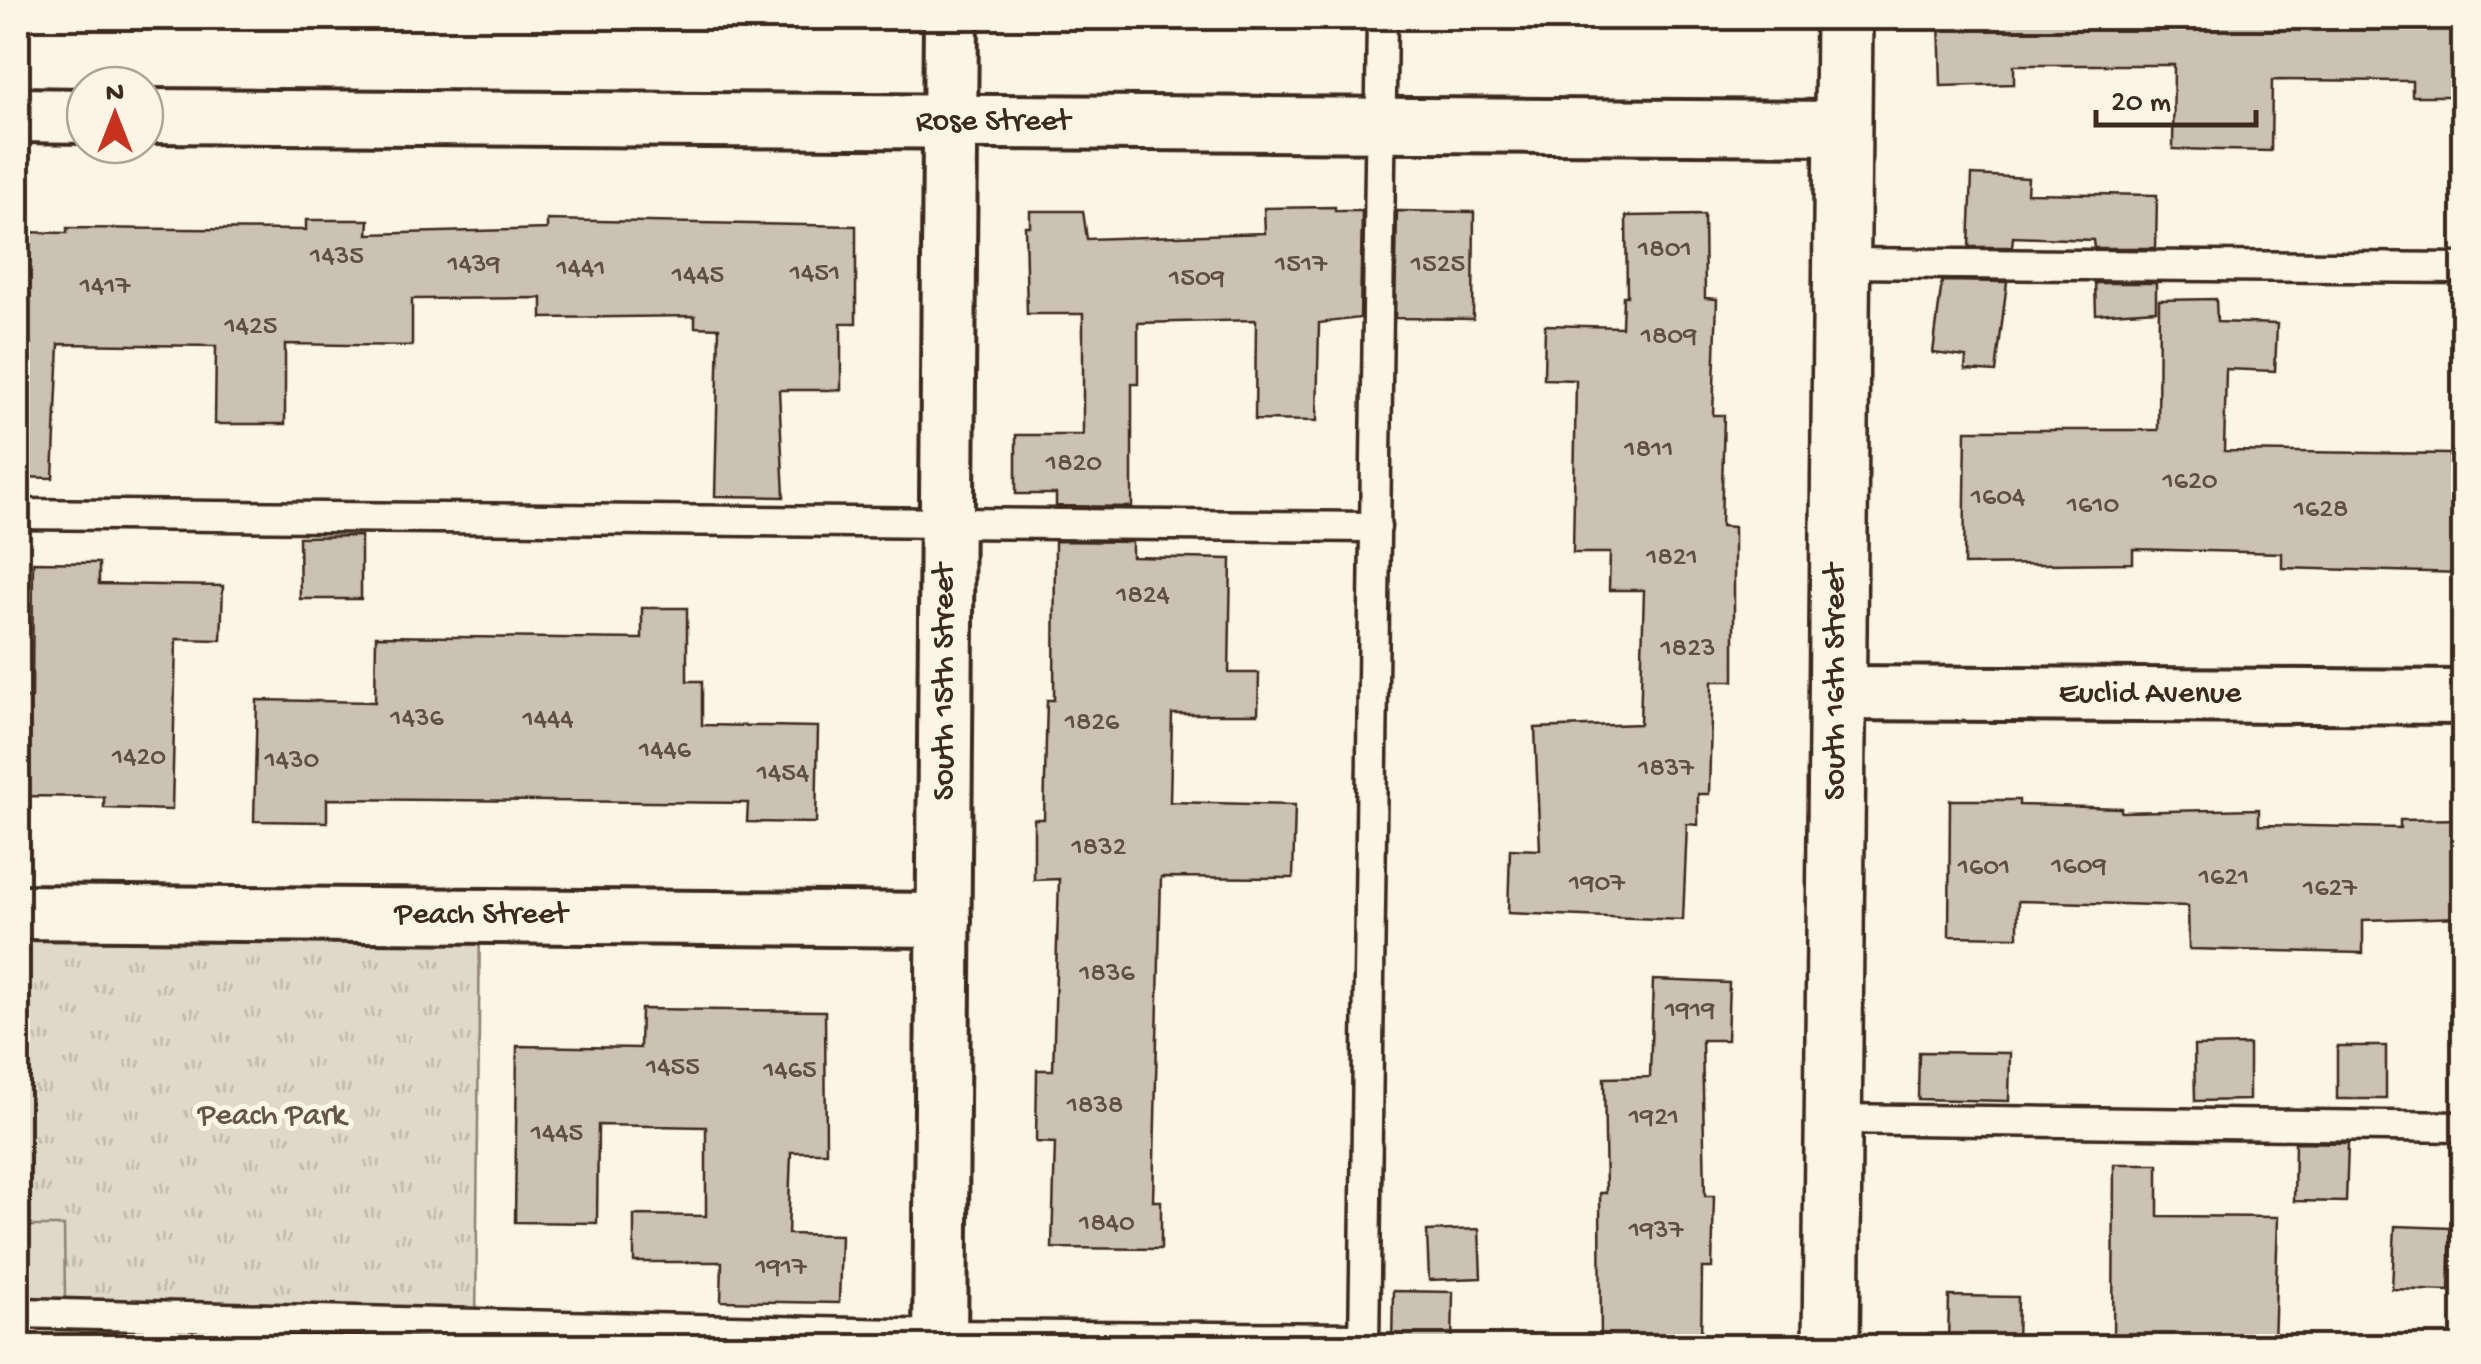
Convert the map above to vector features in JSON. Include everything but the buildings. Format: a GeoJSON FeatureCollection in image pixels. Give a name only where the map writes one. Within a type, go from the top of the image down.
{"type":"FeatureCollection","features":[{"type":"Feature","properties":{"kind":"main road","name":"South 16th Street"},"geometry":{"type":"LineString","coordinates":[[1831,1346],[1844,18]]}},
{"type":"Feature","properties":{"kind":"street","name":"South 15th Street"},"geometry":{"type":"LineString","coordinates":[[940,1341],[951,18]]}},
{"type":"Feature","properties":{"kind":"street"},"geometry":{"type":"LineString","coordinates":[[18,115],[65,116]]}},
{"type":"Feature","properties":{"kind":"street","name":"Rose Street"},"geometry":{"type":"LineString","coordinates":[[165,116],[1842,128]]}},
{"type":"Feature","properties":{"kind":"street","name":"Euclid Avenue"},"geometry":{"type":"LineString","coordinates":[[1837,693],[2464,697]]}},
{"type":"Feature","properties":{"kind":"street","name":"Peach Street"},"geometry":{"type":"LineString","coordinates":[[18,912],[944,920]]}},
{"type":"Feature","properties":{"kind":"lane"},"geometry":{"type":"LineString","coordinates":[[18,1313],[940,1341],[1364,1342],[1382,18]]}},
{"type":"Feature","properties":{"kind":"lane"},"geometry":{"type":"LineString","coordinates":[[1840,263],[2464,268]]}},
{"type":"Feature","properties":{"kind":"lane"},"geometry":{"type":"LineString","coordinates":[[18,514],[1376,526]]}},
{"type":"Feature","properties":{"kind":"lane"},"geometry":{"type":"LineString","coordinates":[[1833,1119],[2464,1127]]}},
{"type":"Feature","properties":{"kind":"green space","name":"Peach Park"},"geometry":{"type":"Polygon","coordinates":[[[18,912],[480,916],[476,1326],[18,1313],[18,912]]]}},
{"type":"Feature","properties":{"kind":"green space"},"geometry":{"type":"Polygon","coordinates":[[[18,1226],[64,1226],[65,1298],[18,1298],[18,1226]]]}}]}
